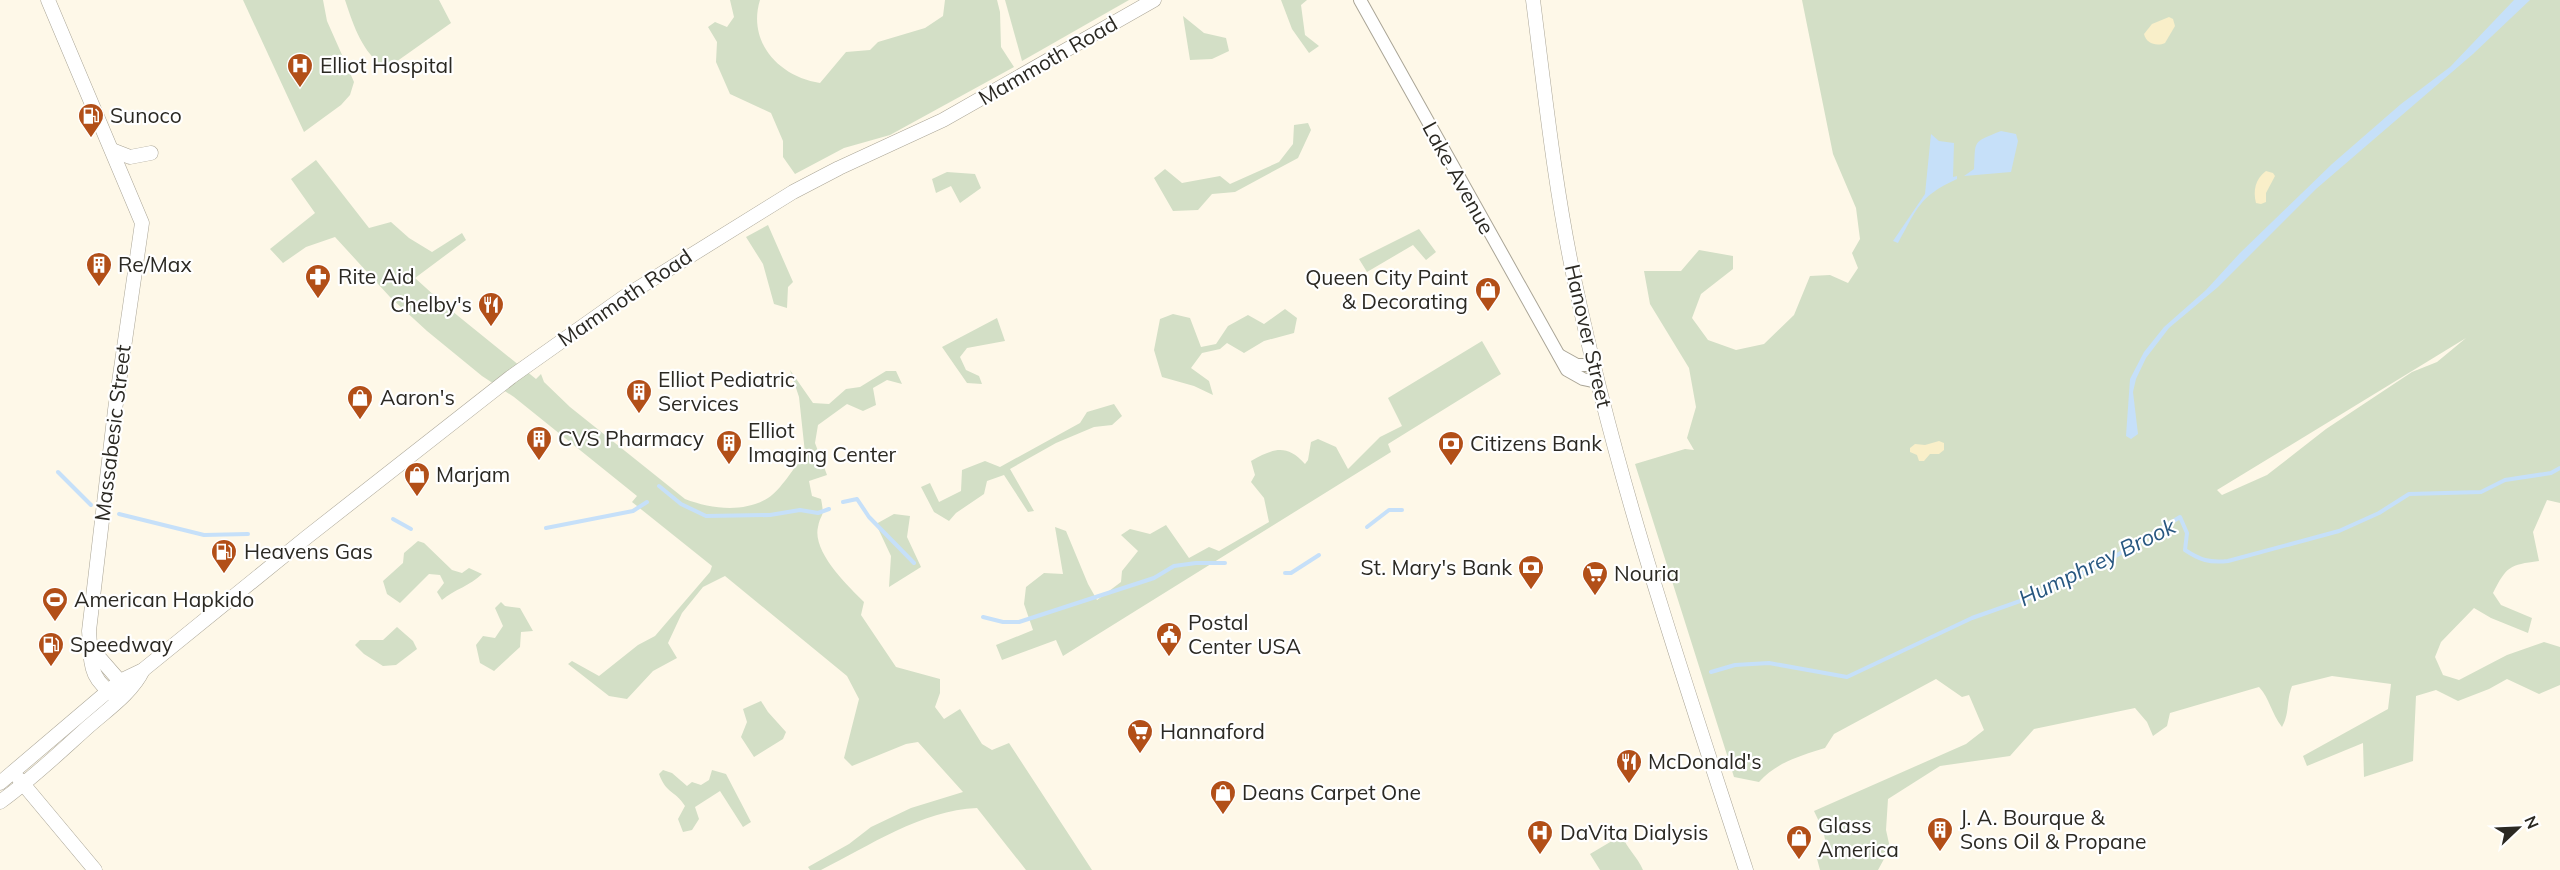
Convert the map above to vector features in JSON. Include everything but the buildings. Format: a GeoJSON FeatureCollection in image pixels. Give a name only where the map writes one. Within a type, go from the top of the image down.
{"type":"FeatureCollection","features":[{"type":"Feature","properties":{"kind":"main road"},"geometry":{"type":"LineString","coordinates":[[48,0],[112,150],[130,157],[151,153]]}},
{"type":"Feature","properties":{"kind":"main road","name":"Mammoth Road"},"geometry":{"type":"LineString","coordinates":[[0,802],[24,785],[143,670],[307,537],[512,376],[624,297],[793,192],[943,120],[1154,0]]}},
{"type":"Feature","properties":{"kind":"main road","name":"Hanover Street"},"geometry":{"type":"LineString","coordinates":[[1533,0],[1563,223],[1598,382],[1641,544],[1746,870]]}},
{"type":"Feature","properties":{"kind":"main road","name":"Massabesic Street"},"geometry":{"type":"LineString","coordinates":[[112,150],[142,223],[115,410],[90,619],[90,643],[119,691]]}},
{"type":"Feature","properties":{"kind":"main road","name":"Mammoth Road"},"geometry":{"type":"LineString","coordinates":[[0,783],[119,691]]}},
{"type":"Feature","properties":{"kind":"main road"},"geometry":{"type":"LineString","coordinates":[[14,772],[94,870]]}},
{"type":"Feature","properties":{"kind":"street","name":"Lake Avenue"},"geometry":{"type":"LineString","coordinates":[[1360,0],[1567,370],[1583,379],[1598,382]]}},
{"type":"Feature","properties":{"kind":"street"},"geometry":{"type":"LineString","coordinates":[[1558,355],[1576,365],[1594,365]]}},
{"type":"Feature","properties":{"kind":"green space"},"geometry":{"type":"Polygon","coordinates":[[[243,0],[323,0],[327,21],[354,82],[350,95],[341,105],[304,132],[243,0]]]}},
{"type":"Feature","properties":{"kind":"green space"},"geometry":{"type":"Polygon","coordinates":[[[345,0],[439,0],[451,23],[386,69],[365,47],[345,0]]]}},
{"type":"Feature","properties":{"kind":"green space"},"geometry":{"type":"Polygon","coordinates":[[[730,0],[760,0],[757,15],[758,30],[762,43],[770,55],[792,73],[820,83],[846,52],[870,50],[878,42],[925,28],[943,16],[945,0],[997,0],[1000,12],[1001,47],[1014,67],[890,135],[844,148],[795,174],[783,157],[783,141],[771,113],[730,94],[716,62],[717,42],[708,27],[715,22],[727,27],[734,17],[730,0]]]}},
{"type":"Feature","properties":{"kind":"green space"},"geometry":{"type":"Polygon","coordinates":[[[1005,0],[1129,0],[1022,61],[1005,0]]]}},
{"type":"Feature","properties":{"kind":"green space"},"geometry":{"type":"Polygon","coordinates":[[[1281,0],[1307,0],[1301,5],[1305,35],[1319,46],[1309,53],[1292,29],[1281,0]]]}},
{"type":"Feature","properties":{"kind":"green space"},"geometry":{"type":"Polygon","coordinates":[[[1802,0],[2560,0],[2560,503],[2547,500],[2533,532],[2539,561],[2510,568],[2493,593],[2501,605],[2532,618],[2528,633],[2491,618],[2474,608],[2441,642],[2435,657],[2443,675],[2459,680],[2507,655],[2544,642],[2560,647],[2560,685],[2539,694],[2507,679],[2458,701],[2436,690],[2416,696],[2413,761],[2364,777],[2363,743],[2307,766],[2303,756],[2388,709],[2391,684],[2332,676],[2292,686],[2282,727],[2259,687],[2170,713],[2167,726],[2153,736],[2147,722],[2135,708],[2034,729],[2010,756],[1940,766],[1888,799],[1886,830],[1890,848],[1878,870],[1820,870],[1816,855],[1828,853],[1823,830],[1814,811],[1966,744],[1984,730],[1969,695],[1962,697],[1936,679],[1834,734],[1825,748],[1773,769],[1759,782],[1734,777],[1635,464],[1685,449],[1694,450],[1687,438],[1696,407],[1689,368],[1650,304],[1644,271],[1681,271],[1699,250],[1733,256],[1733,269],[1701,294],[1692,318],[1708,340],[1736,350],[1764,344],[1794,315],[1810,276],[1830,275],[1848,283],[1858,268],[1852,253],[1860,239],[1856,208],[1833,154],[1802,0]],[[2466,338],[2217,490],[2222,495],[2267,475],[2326,429],[2412,372],[2437,362],[2466,338]]]}},
{"type":"Feature","properties":{"kind":"green space"},"geometry":{"type":"Polygon","coordinates":[[[1183,16],[1204,33],[1226,38],[1229,51],[1212,59],[1190,60],[1183,16]]]}},
{"type":"Feature","properties":{"kind":"green space"},"geometry":{"type":"Polygon","coordinates":[[[1308,123],[1311,130],[1298,158],[1235,192],[1212,194],[1198,210],[1173,211],[1154,178],[1165,169],[1182,183],[1220,176],[1230,184],[1279,162],[1293,144],[1294,125],[1308,123]]]}},
{"type":"Feature","properties":{"kind":"green space"},"geometry":{"type":"Polygon","coordinates":[[[316,160],[369,228],[391,222],[409,238],[432,252],[462,233],[466,240],[415,278],[536,379],[541,374],[544,382],[570,407],[685,499],[716,507],[738,508],[759,503],[773,495],[783,484],[805,453],[799,397],[790,370],[813,403],[829,404],[846,389],[860,387],[886,371],[896,371],[902,384],[887,380],[873,388],[876,405],[863,411],[847,404],[818,425],[815,443],[827,475],[809,481],[812,496],[821,499],[822,505],[823,513],[818,527],[820,547],[833,568],[864,602],[861,615],[896,667],[940,679],[940,693],[935,707],[944,719],[960,709],[982,744],[992,750],[1009,743],[1092,870],[1026,870],[977,808],[956,810],[916,822],[821,870],[810,870],[808,867],[849,844],[871,827],[911,808],[963,792],[918,742],[906,744],[852,766],[844,758],[859,699],[847,676],[725,576],[703,587],[682,613],[668,643],[677,658],[653,671],[627,699],[609,696],[568,664],[572,661],[599,676],[638,645],[655,636],[710,572],[712,566],[632,502],[637,496],[514,397],[482,376],[427,331],[390,297],[335,237],[306,247],[283,263],[270,249],[315,213],[291,179],[316,160]]]}},
{"type":"Feature","properties":{"kind":"green space"},"geometry":{"type":"Polygon","coordinates":[[[947,172],[975,174],[981,188],[960,203],[951,186],[936,193],[932,179],[947,172]]]}},
{"type":"Feature","properties":{"kind":"green space"},"geometry":{"type":"Polygon","coordinates":[[[768,225],[793,282],[788,287],[787,308],[774,304],[763,264],[746,237],[768,225]]]}},
{"type":"Feature","properties":{"kind":"green space"},"geometry":{"type":"Polygon","coordinates":[[[1419,229],[1436,252],[1426,260],[1413,245],[1367,272],[1359,259],[1419,229]]]}},
{"type":"Feature","properties":{"kind":"green space"},"geometry":{"type":"Polygon","coordinates":[[[1285,309],[1297,318],[1294,333],[1264,341],[1244,353],[1227,343],[1220,349],[1202,353],[1191,368],[1209,381],[1213,395],[1194,386],[1162,377],[1154,350],[1160,319],[1173,314],[1190,318],[1201,347],[1216,344],[1228,326],[1248,315],[1264,324],[1285,309]]]}},
{"type":"Feature","properties":{"kind":"green space"},"geometry":{"type":"Polygon","coordinates":[[[997,318],[1005,341],[967,348],[960,357],[966,370],[979,376],[982,384],[967,383],[942,347],[997,318]]]}},
{"type":"Feature","properties":{"kind":"green space"},"geometry":{"type":"Polygon","coordinates":[[[1482,341],[1501,374],[1388,444],[1391,452],[1063,656],[1056,640],[1002,660],[996,645],[1033,630],[1024,604],[1026,587],[1044,573],[1063,574],[1055,527],[1066,531],[1097,600],[1121,582],[1122,571],[1138,551],[1121,535],[1130,529],[1150,534],[1166,525],[1189,558],[1209,547],[1219,551],[1269,522],[1264,498],[1251,482],[1255,475],[1251,461],[1266,453],[1279,450],[1292,453],[1305,464],[1308,460],[1311,442],[1318,439],[1336,447],[1348,469],[1380,437],[1402,426],[1388,398],[1482,341]]]}},
{"type":"Feature","properties":{"kind":"green space"},"geometry":{"type":"Polygon","coordinates":[[[1114,404],[1122,416],[1112,425],[1094,427],[1056,443],[1010,469],[1034,511],[1028,512],[1004,475],[987,481],[984,494],[956,513],[949,521],[934,512],[921,487],[930,483],[939,502],[961,491],[962,470],[985,461],[1000,467],[1080,423],[1087,412],[1114,404]]]}},
{"type":"Feature","properties":{"kind":"green space"},"geometry":{"type":"Polygon","coordinates":[[[894,514],[910,516],[907,537],[921,567],[889,587],[891,556],[876,524],[894,514]]]}},
{"type":"Feature","properties":{"kind":"green space"},"geometry":{"type":"Polygon","coordinates":[[[418,541],[424,543],[452,570],[462,573],[469,568],[482,574],[473,582],[442,600],[437,592],[444,583],[440,575],[429,574],[400,603],[387,594],[383,581],[403,563],[404,553],[418,541]]]}},
{"type":"Feature","properties":{"kind":"green space"},"geometry":{"type":"Polygon","coordinates":[[[501,602],[505,606],[520,608],[533,631],[521,632],[520,647],[494,671],[480,663],[476,645],[483,636],[495,638],[503,626],[495,608],[501,602]]]}},
{"type":"Feature","properties":{"kind":"green space"},"geometry":{"type":"Polygon","coordinates":[[[397,627],[413,641],[417,649],[396,665],[383,666],[364,654],[355,645],[360,640],[383,640],[397,627]]]}},
{"type":"Feature","properties":{"kind":"green space"},"geometry":{"type":"Polygon","coordinates":[[[761,701],[786,732],[783,739],[754,757],[741,737],[747,722],[743,709],[761,701]]]}},
{"type":"Feature","properties":{"kind":"green space"},"geometry":{"type":"Polygon","coordinates":[[[663,770],[672,773],[687,786],[692,782],[701,785],[709,780],[712,770],[726,774],[751,822],[743,827],[720,791],[695,807],[699,819],[692,830],[683,832],[678,819],[685,806],[662,781],[659,774],[663,770]]]}},
{"type":"Feature","properties":{"kind":"green space"},"geometry":{"type":"Polygon","coordinates":[[[1622,835],[1643,870],[1600,870],[1590,854],[1622,835]]]}},
{"type":"Feature","properties":{"kind":"sand"},"geometry":{"type":"Polygon","coordinates":[[[2169,17],[2173,19],[2175,26],[2165,43],[2158,45],[2149,42],[2144,34],[2152,24],[2169,17]]]}},
{"type":"Feature","properties":{"kind":"sand"},"geometry":{"type":"Polygon","coordinates":[[[2266,171],[2275,176],[2266,193],[2266,202],[2256,203],[2256,186],[2259,178],[2266,171]]]}},
{"type":"Feature","properties":{"kind":"sand"},"geometry":{"type":"Polygon","coordinates":[[[1939,441],[1944,443],[1944,450],[1939,454],[1930,454],[1924,461],[1919,461],[1917,455],[1910,452],[1910,448],[1915,444],[1925,445],[1939,441]]]}},
{"type":"Feature","properties":{"kind":"water"},"geometry":{"type":"Polygon","coordinates":[[[2514,0],[2530,0],[2473,54],[2316,189],[2218,287],[2169,328],[2146,358],[2136,379],[2133,392],[2138,434],[2131,439],[2126,436],[2130,379],[2144,352],[2164,327],[2206,290],[2240,253],[2332,164],[2401,104],[2450,67],[2514,0]]]}},
{"type":"Feature","properties":{"kind":"water"},"geometry":{"type":"Polygon","coordinates":[[[2001,131],[2016,134],[2018,141],[2011,172],[1964,176],[1974,169],[1977,144],[1984,138],[2001,131]]]}},
{"type":"Feature","properties":{"kind":"water"},"geometry":{"type":"Polygon","coordinates":[[[1931,134],[1939,141],[1954,143],[1953,177],[1957,176],[1957,179],[1934,191],[1920,205],[1898,243],[1893,241],[1925,194],[1931,134]]]}},
{"type":"Feature","properties":{"kind":"waterway","name":"Humphrey Brook"},"geometry":{"type":"LineString","coordinates":[[1711,672],[1735,665],[1769,663],[1847,677],[1972,618],[2037,595],[2104,563],[2180,517],[2187,533],[2185,550],[2205,560],[2228,561],[2339,531],[2379,513],[2409,494],[2481,492],[2505,480],[2551,473],[2560,468]]}},
{"type":"Feature","properties":{"kind":"waterway","name":"Humphrey Brook"},"geometry":{"type":"LineString","coordinates":[[58,472],[91,505]]}},
{"type":"Feature","properties":{"kind":"waterway","name":"Humphrey Brook"},"geometry":{"type":"LineString","coordinates":[[659,486],[681,504],[706,516],[770,515],[800,510],[818,513],[829,509]]}},
{"type":"Feature","properties":{"kind":"waterway","name":"Humphrey Brook"},"geometry":{"type":"LineString","coordinates":[[843,502],[857,499],[869,517],[914,563]]}},
{"type":"Feature","properties":{"kind":"waterway","name":"Humphrey Brook"},"geometry":{"type":"LineString","coordinates":[[546,528],[633,511],[647,502]]}},
{"type":"Feature","properties":{"kind":"waterway","name":"Humphrey Brook"},"geometry":{"type":"LineString","coordinates":[[1367,527],[1389,510],[1402,510]]}},
{"type":"Feature","properties":{"kind":"waterway","name":"Humphrey Brook"},"geometry":{"type":"LineString","coordinates":[[119,514],[204,535],[248,534]]}},
{"type":"Feature","properties":{"kind":"waterway","name":"Humphrey Brook"},"geometry":{"type":"LineString","coordinates":[[393,519],[411,529]]}},
{"type":"Feature","properties":{"kind":"waterway","name":"Humphrey Brook"},"geometry":{"type":"LineString","coordinates":[[1285,573],[1291,573],[1319,555]]}},
{"type":"Feature","properties":{"kind":"waterway","name":"Humphrey Brook"},"geometry":{"type":"LineString","coordinates":[[983,617],[1003,622],[1019,622],[1154,578],[1174,566],[1225,563]]}},
{"type":"Feature","properties":{"kind":"place","name":"Elliot Hospital"},"geometry":{"type":"Point","coordinates":[300,89]}},
{"type":"Feature","properties":{"kind":"place","name":"Sunoco"},"geometry":{"type":"Point","coordinates":[91,139]}},
{"type":"Feature","properties":{"kind":"place","name":"Re/Max"},"geometry":{"type":"Point","coordinates":[99,288]}},
{"type":"Feature","properties":{"kind":"place","name":"Rite Aid"},"geometry":{"type":"Point","coordinates":[318,300]}},
{"type":"Feature","properties":{"kind":"place","name":"Queen City Paint & Decorating"},"geometry":{"type":"Point","coordinates":[1488,313]}},
{"type":"Feature","properties":{"kind":"place","name":"Chelby's"},"geometry":{"type":"Point","coordinates":[491,328]}},
{"type":"Feature","properties":{"kind":"place","name":"Elliot Pediatric Services"},"geometry":{"type":"Point","coordinates":[639,415]}},
{"type":"Feature","properties":{"kind":"place","name":"Aaron's"},"geometry":{"type":"Point","coordinates":[360,421]}},
{"type":"Feature","properties":{"kind":"place","name":"CVS Pharmacy"},"geometry":{"type":"Point","coordinates":[539,462]}},
{"type":"Feature","properties":{"kind":"place","name":"Elliot Imaging Center"},"geometry":{"type":"Point","coordinates":[729,466]}},
{"type":"Feature","properties":{"kind":"place","name":"Citizens Bank"},"geometry":{"type":"Point","coordinates":[1451,467]}},
{"type":"Feature","properties":{"kind":"place","name":"Marjam"},"geometry":{"type":"Point","coordinates":[417,498]}},
{"type":"Feature","properties":{"kind":"place","name":"Heavens Gas"},"geometry":{"type":"Point","coordinates":[224,575]}},
{"type":"Feature","properties":{"kind":"place","name":"St. Mary's Bank"},"geometry":{"type":"Point","coordinates":[1531,591]}},
{"type":"Feature","properties":{"kind":"place","name":"Nouria"},"geometry":{"type":"Point","coordinates":[1595,597]}},
{"type":"Feature","properties":{"kind":"place","name":"American Hapkido"},"geometry":{"type":"Point","coordinates":[55,623]}},
{"type":"Feature","properties":{"kind":"place","name":"Postal Center USA"},"geometry":{"type":"Point","coordinates":[1169,658]}},
{"type":"Feature","properties":{"kind":"place","name":"Speedway"},"geometry":{"type":"Point","coordinates":[51,668]}},
{"type":"Feature","properties":{"kind":"place","name":"Hannaford"},"geometry":{"type":"Point","coordinates":[1140,755]}},
{"type":"Feature","properties":{"kind":"place","name":"McDonald's"},"geometry":{"type":"Point","coordinates":[1629,785]}},
{"type":"Feature","properties":{"kind":"place","name":"Deans Carpet One"},"geometry":{"type":"Point","coordinates":[1223,816]}},
{"type":"Feature","properties":{"kind":"place","name":"J. A. Bourque & Sons Oil & Propane"},"geometry":{"type":"Point","coordinates":[1940,853]}},
{"type":"Feature","properties":{"kind":"place","name":"DaVita Dialysis"},"geometry":{"type":"Point","coordinates":[1540,856]}},
{"type":"Feature","properties":{"kind":"place","name":"Glass America"},"geometry":{"type":"Point","coordinates":[1799,861]}}]}
